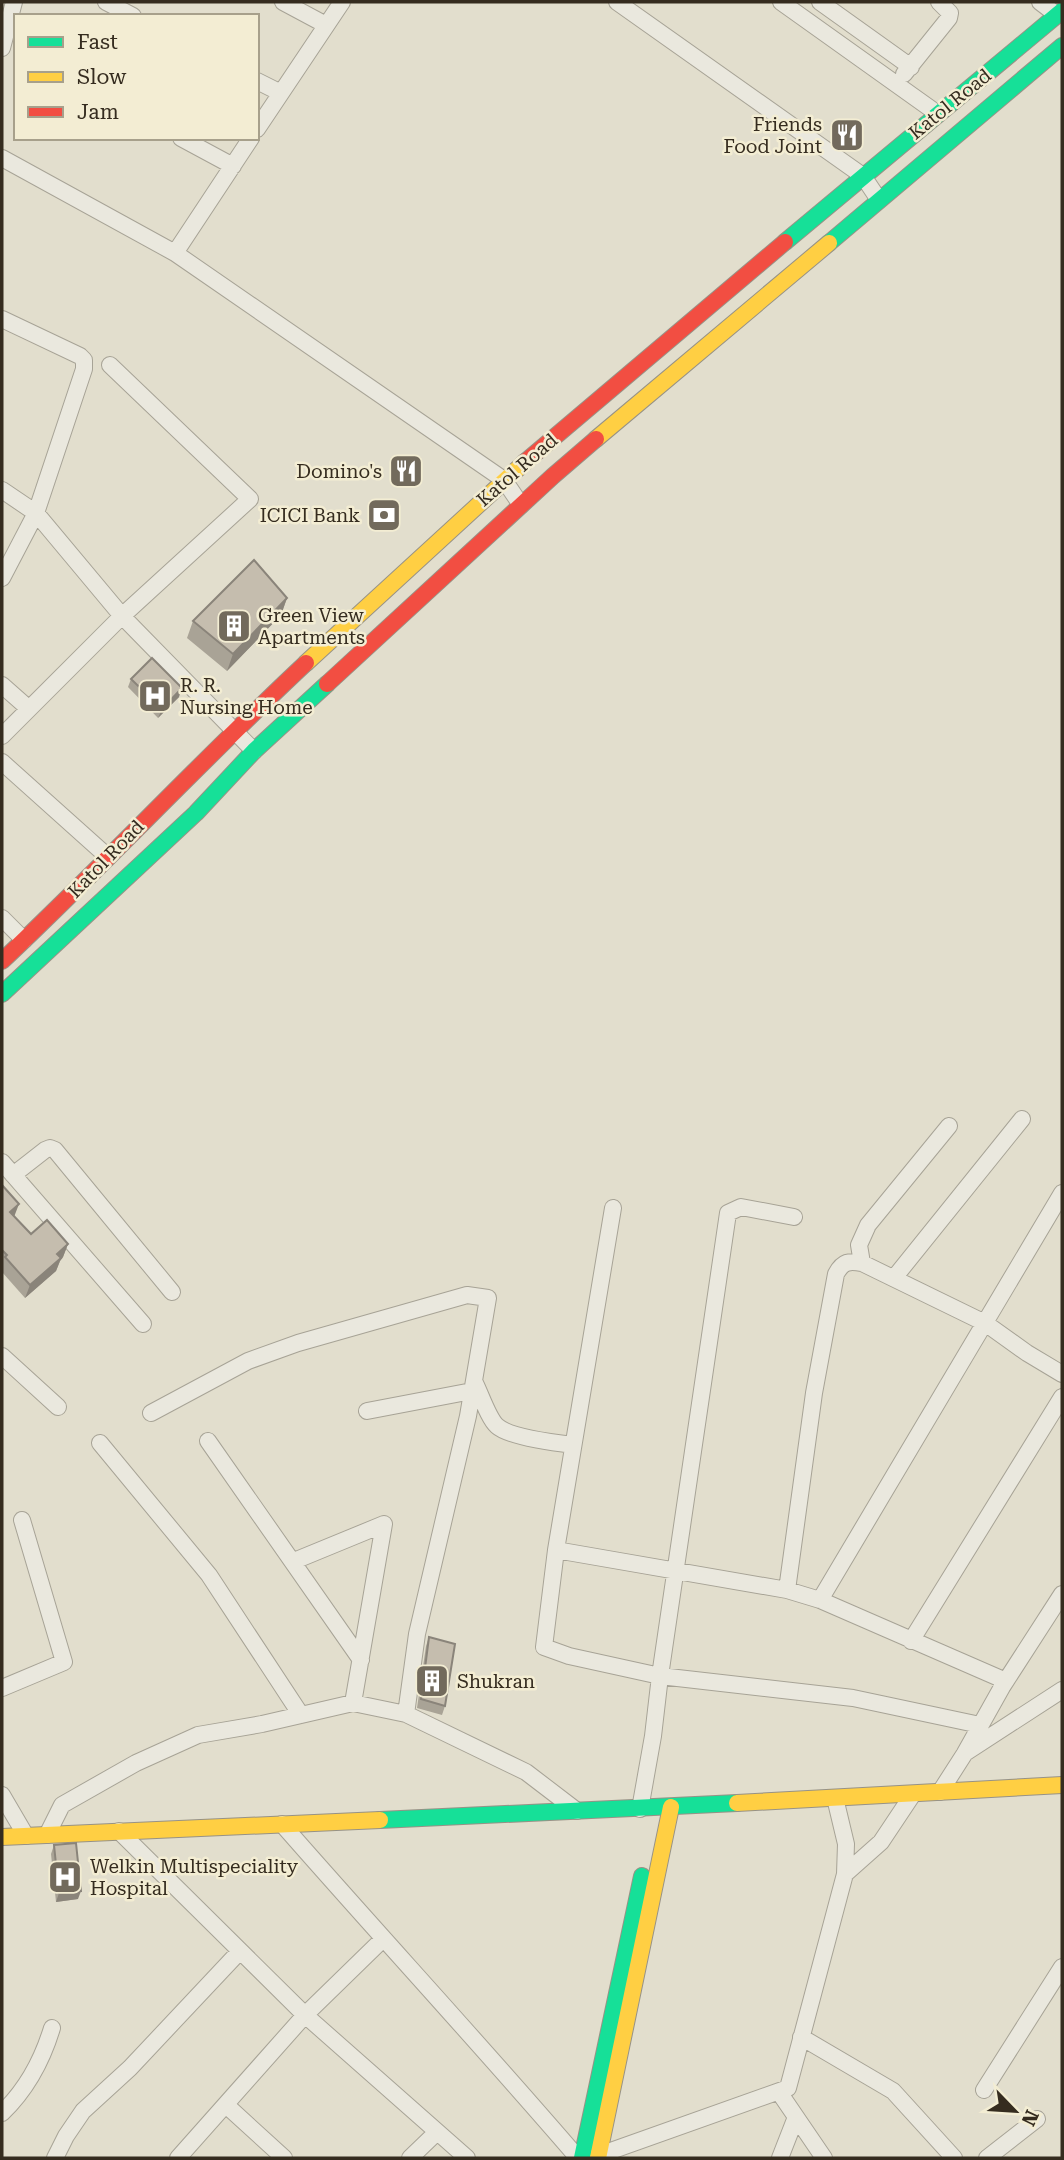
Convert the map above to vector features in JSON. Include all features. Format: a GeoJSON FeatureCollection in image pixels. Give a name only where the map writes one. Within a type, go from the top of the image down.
{"type":"FeatureCollection","features":[{"type":"Feature","properties":{"kind":"main road","name":"Katol Road"},"geometry":{"type":"LineString","coordinates":[[2,961],[234,730],[505,480],[863,176],[1060,13]]}},
{"type":"Feature","properties":{"kind":"main road","name":"Katol Road"},"geometry":{"type":"LineString","coordinates":[[2,994],[196,813],[254,751],[521,505],[1062,46]]}},
{"type":"Feature","properties":{"kind":"main road"},"geometry":{"type":"LineString","coordinates":[[1013,52],[1031,72]]}},
{"type":"Feature","properties":{"kind":"main road"},"geometry":{"type":"LineString","coordinates":[[2,1837],[656,1808],[1062,1785]]}},
{"type":"Feature","properties":{"kind":"main road"},"geometry":{"type":"LineString","coordinates":[[596,2157],[656,1808]]}},
{"type":"Feature","properties":{"kind":"main road"},"geometry":{"type":"LineString","coordinates":[[580,2158],[656,1808]]}},
{"type":"Feature","properties":{"kind":"street"},"geometry":{"type":"LineString","coordinates":[[7,47],[15,2]]}},
{"type":"Feature","properties":{"kind":"street"},"geometry":{"type":"LineString","coordinates":[[106,2],[129,14]]}},
{"type":"Feature","properties":{"kind":"street"},"geometry":{"type":"LineString","coordinates":[[284,2],[326,25]]}},
{"type":"Feature","properties":{"kind":"street"},"geometry":{"type":"LineString","coordinates":[[259,126],[342,2]]}},
{"type":"Feature","properties":{"kind":"street"},"geometry":{"type":"LineString","coordinates":[[617,2],[863,176],[879,200]]}},
{"type":"Feature","properties":{"kind":"street"},"geometry":{"type":"LineString","coordinates":[[820,2],[911,67]]}},
{"type":"Feature","properties":{"kind":"street"},"geometry":{"type":"LineString","coordinates":[[896,85],[949,18],[948,9],[939,2]]}},
{"type":"Feature","properties":{"kind":"street"},"geometry":{"type":"LineString","coordinates":[[1040,2],[1060,13]]}},
{"type":"Feature","properties":{"kind":"street"},"geometry":{"type":"LineString","coordinates":[[791,5],[938,114]]}},
{"type":"Feature","properties":{"kind":"street"},"geometry":{"type":"LineString","coordinates":[[259,82],[281,93]]}},
{"type":"Feature","properties":{"kind":"street"},"geometry":{"type":"LineString","coordinates":[[185,140],[233,166]]}},
{"type":"Feature","properties":{"kind":"street"},"geometry":{"type":"LineString","coordinates":[[175,253],[250,140]]}},
{"type":"Feature","properties":{"kind":"street"},"geometry":{"type":"LineString","coordinates":[[2,158],[175,253],[505,480],[521,505]]}},
{"type":"Feature","properties":{"kind":"street"},"geometry":{"type":"LineString","coordinates":[[2,319],[84,360],[84,369],[36,513],[2,578]]}},
{"type":"Feature","properties":{"kind":"street"},"geometry":{"type":"LineString","coordinates":[[2,736],[122,616],[250,499],[110,365]]}},
{"type":"Feature","properties":{"kind":"street"},"geometry":{"type":"LineString","coordinates":[[2,490],[36,513],[122,616],[254,751]]}},
{"type":"Feature","properties":{"kind":"street"},"geometry":{"type":"LineString","coordinates":[[2,685],[28,708]]}},
{"type":"Feature","properties":{"kind":"street"},"geometry":{"type":"LineString","coordinates":[[2,762],[108,857]]}},
{"type":"Feature","properties":{"kind":"street"},"geometry":{"type":"LineString","coordinates":[[2,918],[24,940]]}},
{"type":"Feature","properties":{"kind":"street"},"geometry":{"type":"LineString","coordinates":[[894,1279],[1022,1119]]}},
{"type":"Feature","properties":{"kind":"street"},"geometry":{"type":"LineString","coordinates":[[862,1263],[859,1245],[868,1225],[949,1126]]}},
{"type":"Feature","properties":{"kind":"street"},"geometry":{"type":"LineString","coordinates":[[143,1324],[7,1169],[50,1148],[55,1150],[172,1292]]}},
{"type":"Feature","properties":{"kind":"street"},"geometry":{"type":"LineString","coordinates":[[820,1600],[1062,1193]]}},
{"type":"Feature","properties":{"kind":"street"},"geometry":{"type":"LineString","coordinates":[[656,1808],[653,1736],[660,1676],[729,1213],[741,1207],[793,1217]]}},
{"type":"Feature","properties":{"kind":"street"},"geometry":{"type":"LineString","coordinates":[[613,1208],[556,1550],[544,1647],[569,1656],[660,1676],[853,1698],[980,1725]]}},
{"type":"Feature","properties":{"kind":"street"},"geometry":{"type":"LineString","coordinates":[[787,1590],[814,1393],[836,1274],[840,1266],[848,1261],[862,1263],[985,1323],[1062,1374]]}},
{"type":"Feature","properties":{"kind":"street"},"geometry":{"type":"LineString","coordinates":[[151,1413],[248,1361],[298,1343],[467,1295],[488,1298],[473,1386],[417,1634],[406,1714]]}},
{"type":"Feature","properties":{"kind":"street"},"geometry":{"type":"LineString","coordinates":[[2,1356],[58,1407]]}},
{"type":"Feature","properties":{"kind":"street"},"geometry":{"type":"LineString","coordinates":[[473,1386],[495,1425],[508,1433],[573,1445]]}},
{"type":"Feature","properties":{"kind":"street"},"geometry":{"type":"LineString","coordinates":[[367,1411],[473,1386]]}},
{"type":"Feature","properties":{"kind":"street"},"geometry":{"type":"LineString","coordinates":[[911,1641],[1062,1397]]}},
{"type":"Feature","properties":{"kind":"street"},"geometry":{"type":"LineString","coordinates":[[208,1441],[361,1660]]}},
{"type":"Feature","properties":{"kind":"street"},"geometry":{"type":"LineString","coordinates":[[100,1443],[209,1575],[301,1715]]}},
{"type":"Feature","properties":{"kind":"street"},"geometry":{"type":"LineString","coordinates":[[2,1688],[64,1662],[22,1520]]}},
{"type":"Feature","properties":{"kind":"street"},"geometry":{"type":"LineString","coordinates":[[294,1561],[384,1524],[353,1703]]}},
{"type":"Feature","properties":{"kind":"street"},"geometry":{"type":"LineString","coordinates":[[556,1550],[787,1590],[820,1600],[1006,1681]]}},
{"type":"Feature","properties":{"kind":"street"},"geometry":{"type":"LineString","coordinates":[[940,1792],[1062,1594]]}},
{"type":"Feature","properties":{"kind":"street"},"geometry":{"type":"LineString","coordinates":[[965,1753],[1062,1690]]}},
{"type":"Feature","properties":{"kind":"street"},"geometry":{"type":"LineString","coordinates":[[47,1835],[62,1805],[136,1763],[198,1735],[353,1703],[406,1714],[526,1772],[577,1811]]}},
{"type":"Feature","properties":{"kind":"street"},"geometry":{"type":"LineString","coordinates":[[845,1874],[881,1842],[913,1794]]}},
{"type":"Feature","properties":{"kind":"street"},"geometry":{"type":"LineString","coordinates":[[2,1795],[26,1836]]}},
{"type":"Feature","properties":{"kind":"street"},"geometry":{"type":"LineString","coordinates":[[596,2157],[788,2088],[845,1874],[846,1844],[835,1798]]}},
{"type":"Feature","properties":{"kind":"street"},"geometry":{"type":"LineString","coordinates":[[282,1824],[580,2158]]}},
{"type":"Feature","properties":{"kind":"street"},"geometry":{"type":"LineString","coordinates":[[119,1831],[305,2015],[467,2158]]}},
{"type":"Feature","properties":{"kind":"street"},"geometry":{"type":"LineString","coordinates":[[178,2158],[305,2015],[383,1939]]}},
{"type":"Feature","properties":{"kind":"street"},"geometry":{"type":"LineString","coordinates":[[55,2158],[83,2111],[130,2068],[240,1951]]}},
{"type":"Feature","properties":{"kind":"street"},"geometry":{"type":"LineString","coordinates":[[984,2090],[1062,1968]]}},
{"type":"Feature","properties":{"kind":"street"},"geometry":{"type":"LineString","coordinates":[[2,2113],[27,2083],[44,2055],[52,2028]]}},
{"type":"Feature","properties":{"kind":"street"},"geometry":{"type":"LineString","coordinates":[[802,2037],[893,2091],[954,2158]]}},
{"type":"Feature","properties":{"kind":"street"},"geometry":{"type":"LineString","coordinates":[[779,2092],[824,2158]]}},
{"type":"Feature","properties":{"kind":"street"},"geometry":{"type":"LineString","coordinates":[[226,2105],[284,2158]]}},
{"type":"Feature","properties":{"kind":"street"},"geometry":{"type":"LineString","coordinates":[[780,2158],[796,2117]]}},
{"type":"Feature","properties":{"kind":"street"},"geometry":{"type":"LineString","coordinates":[[987,2158],[1038,2119]]}},
{"type":"Feature","properties":{"kind":"street"},"geometry":{"type":"LineString","coordinates":[[410,2158],[437,2132]]}},
{"type":"Feature","properties":{"kind":"building","name":"Green View Apartments"},"geometry":{"type":"Polygon","coordinates":[[[254,560],[287,598],[233,654],[193,621],[254,560]]]}},
{"type":"Feature","properties":{"kind":"building"},"geometry":{"type":"Polygon","coordinates":[[[152,658],[182,688],[162,709],[131,679],[152,658]]]}},
{"type":"Feature","properties":{"kind":"building"},"geometry":{"type":"Polygon","coordinates":[[[2,1185],[19,1204],[10,1212],[31,1234],[47,1220],[68,1244],[57,1254],[61,1258],[30,1285],[2,1250],[2,1185]]]}},
{"type":"Feature","properties":{"kind":"building","name":"Shukran"},"geometry":{"type":"Polygon","coordinates":[[[429,1637],[455,1644],[445,1706],[421,1699],[429,1637]]]}},
{"type":"Feature","properties":{"kind":"building"},"geometry":{"type":"Polygon","coordinates":[[[76,1843],[81,1891],[59,1893],[54,1845],[76,1843]]]}},
{"type":"Feature","properties":{"kind":"traffic: fast"},"geometry":{"type":"LineString","coordinates":[[785,242],[1062,11]]}},
{"type":"Feature","properties":{"kind":"traffic: fast"},"geometry":{"type":"LineString","coordinates":[[829,243],[1062,46]]}},
{"type":"Feature","properties":{"kind":"traffic: fast"},"geometry":{"type":"LineString","coordinates":[[2,994],[196,813],[254,751],[327,684]]}},
{"type":"Feature","properties":{"kind":"traffic: fast"},"geometry":{"type":"LineString","coordinates":[[380,1820],[737,1803]]}},
{"type":"Feature","properties":{"kind":"traffic: fast"},"geometry":{"type":"LineString","coordinates":[[582,2158],[642,1876]]}},
{"type":"Feature","properties":{"kind":"traffic: slow"},"geometry":{"type":"LineString","coordinates":[[596,439],[829,243]]}},
{"type":"Feature","properties":{"kind":"traffic: slow"},"geometry":{"type":"LineString","coordinates":[[306,663],[525,462]]}},
{"type":"Feature","properties":{"kind":"traffic: slow"},"geometry":{"type":"LineString","coordinates":[[737,1803],[1062,1785]]}},
{"type":"Feature","properties":{"kind":"traffic: slow"},"geometry":{"type":"LineString","coordinates":[[598,2158],[671,1807]]}},
{"type":"Feature","properties":{"kind":"traffic: slow"},"geometry":{"type":"LineString","coordinates":[[2,1837],[380,1820]]}},
{"type":"Feature","properties":{"kind":"traffic: jam"},"geometry":{"type":"LineString","coordinates":[[525,462],[785,242]]}},
{"type":"Feature","properties":{"kind":"traffic: jam"},"geometry":{"type":"LineString","coordinates":[[327,684],[596,439]]}},
{"type":"Feature","properties":{"kind":"traffic: jam"},"geometry":{"type":"LineString","coordinates":[[2,961],[306,663]]}},
{"type":"Feature","properties":{"kind":"place","name":"Friends Food Joint"},"geometry":{"type":"Point","coordinates":[847,135]}},
{"type":"Feature","properties":{"kind":"place","name":"Domino's"},"geometry":{"type":"Point","coordinates":[406,471]}},
{"type":"Feature","properties":{"kind":"place","name":"ICICI Bank"},"geometry":{"type":"Point","coordinates":[384,515]}},
{"type":"Feature","properties":{"kind":"place","name":"Green View Apartments"},"geometry":{"type":"Point","coordinates":[234,626]}},
{"type":"Feature","properties":{"kind":"place","name":"R. R. Nursing Home"},"geometry":{"type":"Point","coordinates":[155,696]}},
{"type":"Feature","properties":{"kind":"place","name":"Shukran"},"geometry":{"type":"Point","coordinates":[432,1681]}},
{"type":"Feature","properties":{"kind":"place","name":"Welkin Multispeciality Hospital"},"geometry":{"type":"Point","coordinates":[65,1877]}}]}
